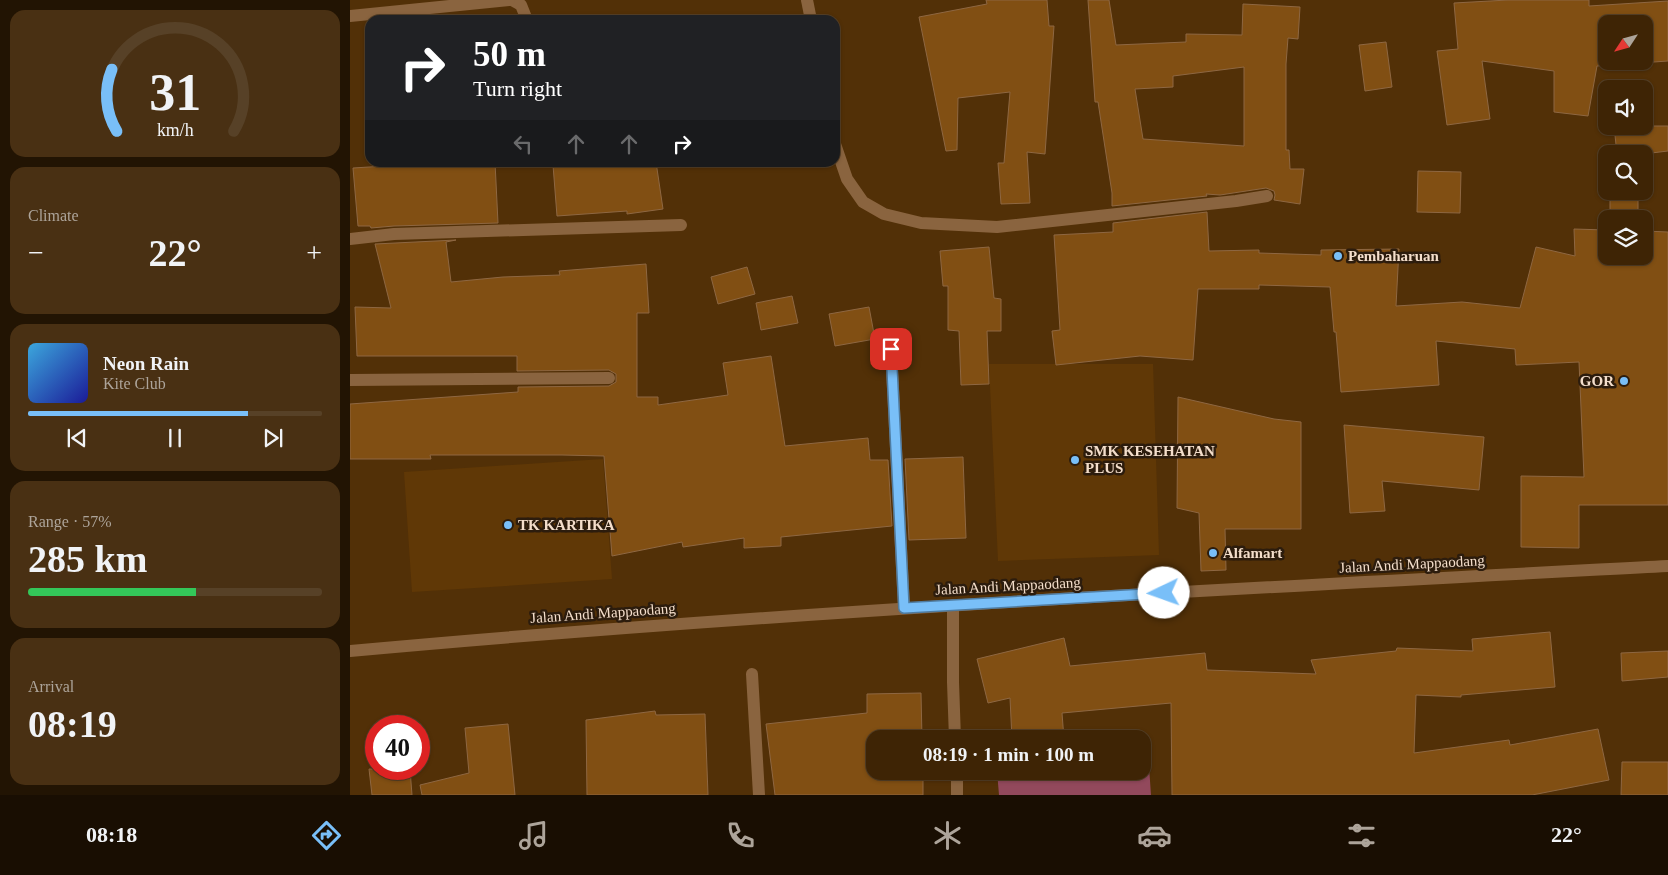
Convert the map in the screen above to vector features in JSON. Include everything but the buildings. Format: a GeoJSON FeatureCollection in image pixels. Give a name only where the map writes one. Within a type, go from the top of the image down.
{"type":"FeatureCollection","features":[{"type":"Feature","properties":{"kind":"street"},"geometry":{"type":"LineString","coordinates":[[350,16],[510,0],[521,5],[525,15]]}},
{"type":"Feature","properties":{"kind":"street"},"geometry":{"type":"LineString","coordinates":[[807,0],[810,15]]}},
{"type":"Feature","properties":{"kind":"street"},"geometry":{"type":"LineString","coordinates":[[840,159],[847,179],[864,202],[884,214],[921,223],[997,227],[1267,196]]}},
{"type":"Feature","properties":{"kind":"street"},"geometry":{"type":"LineString","coordinates":[[350,239],[394,234],[681,225]]}},
{"type":"Feature","properties":{"kind":"street"},"geometry":{"type":"LineString","coordinates":[[891,349],[904,608]]}},
{"type":"Feature","properties":{"kind":"street"},"geometry":{"type":"LineString","coordinates":[[350,380],[609,378]]}},
{"type":"Feature","properties":{"kind":"street","name":"Jalan Andi Mappaodang"},"geometry":{"type":"LineString","coordinates":[[350,651],[517,636],[904,608],[1668,566]]}},
{"type":"Feature","properties":{"kind":"street"},"geometry":{"type":"LineString","coordinates":[[953,605],[955,730]]}},
{"type":"Feature","properties":{"kind":"street"},"geometry":{"type":"LineString","coordinates":[[752,674],[759,795]]}},
{"type":"Feature","properties":{"kind":"street"},"geometry":{"type":"LineString","coordinates":[[956,780],[957,795]]}},
{"type":"Feature","properties":{"kind":"shaded area","name":"SMK KESEHATAN PLUS"},"geometry":{"type":"Polygon","coordinates":[[[989,364],[1153,364],[1159,555],[998,561],[989,364]]]}},
{"type":"Feature","properties":{"kind":"shaded area","name":"TK KARTIKA"},"geometry":{"type":"Polygon","coordinates":[[[603,459],[612,579],[412,592],[404,472],[603,459]]]}},
{"type":"Feature","properties":{"kind":"shaded area"},"geometry":{"type":"Polygon","coordinates":[[[998,780],[1150,780],[1151,795],[999,795],[998,780]]]}},
{"type":"Feature","properties":{"kind":"place","name":"Pembaharuan"},"geometry":{"type":"Point","coordinates":[1338,256]}},
{"type":"Feature","properties":{"kind":"place","name":"GOR"},"geometry":{"type":"Point","coordinates":[1624,381]}},
{"type":"Feature","properties":{"kind":"place","name":"SMK KESEHATAN PLUS"},"geometry":{"type":"Point","coordinates":[1075,460]}},
{"type":"Feature","properties":{"kind":"place","name":"TK KARTIKA"},"geometry":{"type":"Point","coordinates":[508,525]}},
{"type":"Feature","properties":{"kind":"place","name":"Alfamart"},"geometry":{"type":"Point","coordinates":[1213,553]}},
{"type":"Feature","properties":{"kind":"route"},"geometry":{"type":"LineString","coordinates":[[891,349],[904,608],[1164,593]]}}]}
